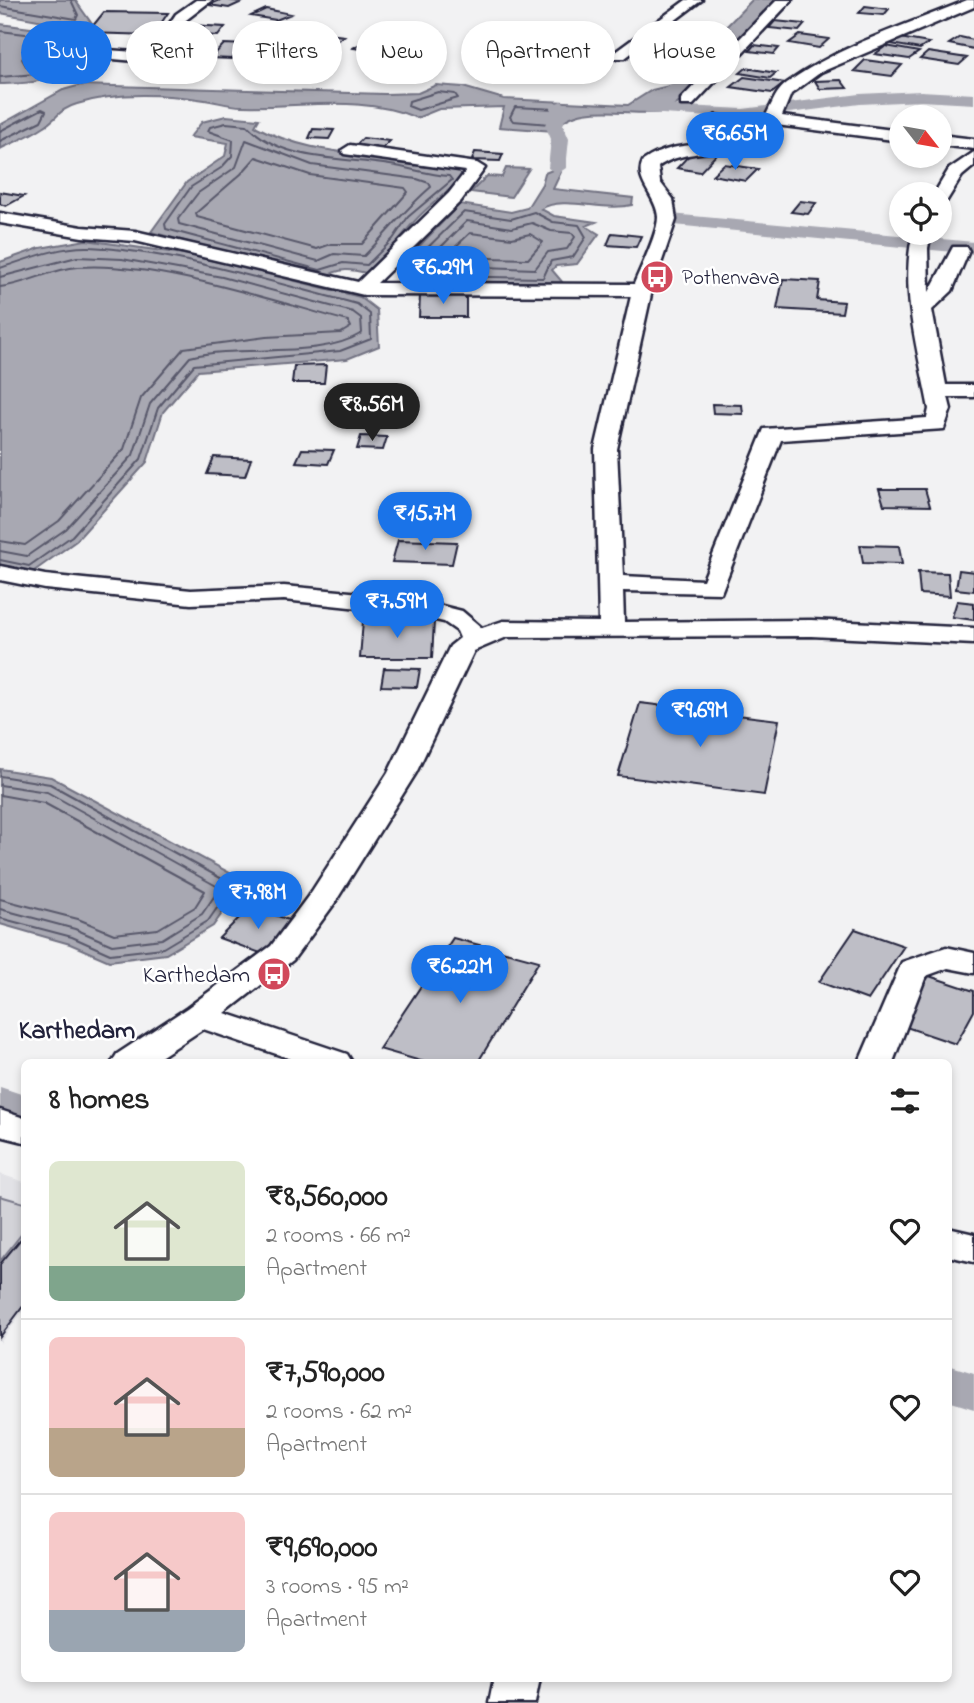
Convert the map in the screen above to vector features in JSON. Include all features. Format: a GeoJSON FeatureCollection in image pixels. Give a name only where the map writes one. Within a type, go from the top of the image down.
{"type":"FeatureCollection","features":[{"type":"Feature","properties":{"kind":"street"},"geometry":{"type":"LineString","coordinates":[[112,55],[153,59],[181,17],[205,0]]}},
{"type":"Feature","properties":{"kind":"street"},"geometry":{"type":"LineString","coordinates":[[620,55],[695,0]]}},
{"type":"Feature","properties":{"kind":"street"},"geometry":{"type":"LineString","coordinates":[[687,102],[785,0]]}},
{"type":"Feature","properties":{"kind":"street"},"geometry":{"type":"LineString","coordinates":[[612,630],[606,449],[642,290],[667,219],[664,199],[651,183],[649,165],[673,151],[747,143],[777,113],[784,92],[817,69],[974,2]]}},
{"type":"Feature","properties":{"kind":"street"},"geometry":{"type":"LineString","coordinates":[[777,113],[889,133]]}},
{"type":"Feature","properties":{"kind":"street"},"geometry":{"type":"LineString","coordinates":[[952,141],[974,144]]}},
{"type":"Feature","properties":{"kind":"street"},"geometry":{"type":"LineString","coordinates":[[350,150],[477,168],[455,197],[370,278],[364,289]]}},
{"type":"Feature","properties":{"kind":"street"},"geometry":{"type":"LineString","coordinates":[[950,182],[955,173],[974,157]]}},
{"type":"Feature","properties":{"kind":"street"},"geometry":{"type":"LineString","coordinates":[[0,218],[82,232],[135,236],[364,289],[642,290]]}},
{"type":"Feature","properties":{"kind":"street"},"geometry":{"type":"LineString","coordinates":[[611,583],[712,588],[772,435],[936,424],[940,408],[924,307],[920,245]]}},
{"type":"Feature","properties":{"kind":"street"},"geometry":{"type":"LineString","coordinates":[[924,307],[942,290],[960,251]]}},
{"type":"Feature","properties":{"kind":"street"},"geometry":{"type":"LineString","coordinates":[[937,391],[974,391]]}},
{"type":"Feature","properties":{"kind":"street"},"geometry":{"type":"LineString","coordinates":[[0,573],[45,582],[191,597],[284,593],[406,605],[453,616],[469,627],[474,642]]}},
{"type":"Feature","properties":{"kind":"street"},"geometry":{"type":"LineString","coordinates":[[134,1059],[199,1016],[282,953],[402,773],[463,646],[503,629],[811,628],[974,636]]}},
{"type":"Feature","properties":{"kind":"street"},"geometry":{"type":"LineString","coordinates":[[877,1059],[913,969],[946,957],[974,963]]}},
{"type":"Feature","properties":{"kind":"street"},"geometry":{"type":"LineString","coordinates":[[199,1016],[326,1059]]}},
{"type":"Feature","properties":{"kind":"street"},"geometry":{"type":"LineString","coordinates":[[0,1123],[21,1129]]}},
{"type":"Feature","properties":{"kind":"street"},"geometry":{"type":"LineString","coordinates":[[952,1243],[974,1248]]}},
{"type":"Feature","properties":{"kind":"street"},"geometry":{"type":"LineString","coordinates":[[512,1703],[516,1682]]}},
{"type":"Feature","properties":{"kind":"shaded area"},"geometry":{"type":"Polygon","coordinates":[[[0,1174],[21,1181],[21,1314],[0,1343],[0,1174]]]}},
{"type":"Feature","properties":{"kind":"shaded area"},"geometry":{"type":"Polygon","coordinates":[[[0,1196],[21,1202],[21,1235],[0,1261],[0,1196]]]}},
{"type":"Feature","properties":{"kind":"water"},"geometry":{"type":"Polygon","coordinates":[[[0,0],[75,0],[90,21],[43,21],[0,13],[0,0]]]}},
{"type":"Feature","properties":{"kind":"water"},"geometry":{"type":"Polygon","coordinates":[[[752,0],[778,0],[740,40],[740,21],[732,21],[752,0]]]}},
{"type":"Feature","properties":{"kind":"water"},"geometry":{"type":"Polygon","coordinates":[[[0,24],[21,27],[21,83],[0,84],[0,24]]]}},
{"type":"Feature","properties":{"kind":"water"},"geometry":{"type":"Polygon","coordinates":[[[697,84],[681,101],[663,112],[589,112],[564,121],[554,131],[499,127],[504,107],[439,109],[417,118],[375,106],[353,104],[242,106],[174,96],[125,95],[71,106],[48,124],[0,149],[0,125],[63,90],[81,85],[385,94],[418,93],[436,85],[463,87],[504,99],[628,105],[652,90],[673,85],[697,84]]]}},
{"type":"Feature","properties":{"kind":"water"},"geometry":{"type":"Polygon","coordinates":[[[226,116],[259,119],[255,126],[303,145],[437,166],[467,168],[469,171],[419,216],[370,274],[346,270],[323,278],[151,232],[187,182],[225,156],[228,143],[190,137],[202,122],[226,116]]]}},
{"type":"Feature","properties":{"kind":"water"},"geometry":{"type":"Polygon","coordinates":[[[506,168],[529,169],[511,197],[471,192],[487,176],[502,177],[506,168]]]}},
{"type":"Feature","properties":{"kind":"water"},"geometry":{"type":"Polygon","coordinates":[[[557,168],[561,172],[553,189],[633,198],[632,205],[621,207],[561,203],[541,209],[554,216],[596,222],[586,226],[599,234],[577,264],[556,266],[552,270],[564,284],[433,283],[402,275],[404,262],[460,204],[511,212],[527,208],[542,184],[545,173],[557,168]]]}},
{"type":"Feature","properties":{"kind":"water"},"geometry":{"type":"Polygon","coordinates":[[[86,240],[190,255],[360,297],[377,310],[379,346],[347,359],[198,371],[163,412],[147,462],[76,541],[30,574],[0,566],[0,262],[40,248],[86,240]]]}},
{"type":"Feature","properties":{"kind":"water"},"geometry":{"type":"Polygon","coordinates":[[[0,769],[51,777],[245,881],[213,926],[166,954],[109,961],[70,944],[0,924],[0,769]]]}},
{"type":"Feature","properties":{"kind":"building"},"geometry":{"type":"Polygon","coordinates":[[[220,0],[242,2],[229,8],[209,5],[220,0]]]}},
{"type":"Feature","properties":{"kind":"building"},"geometry":{"type":"Polygon","coordinates":[[[865,6],[889,9],[884,15],[859,13],[865,6]]]}},
{"type":"Feature","properties":{"kind":"building"},"geometry":{"type":"Polygon","coordinates":[[[266,9],[291,14],[276,20],[251,16],[266,9]]]}},
{"type":"Feature","properties":{"kind":"building"},"geometry":{"type":"Polygon","coordinates":[[[104,12],[168,13],[163,21],[126,21],[126,34],[112,34],[112,21],[97,21],[104,12]]]}},
{"type":"Feature","properties":{"kind":"building"},"geometry":{"type":"Polygon","coordinates":[[[775,21],[805,24],[799,31],[769,28],[775,21]]]}},
{"type":"Feature","properties":{"kind":"building"},"geometry":{"type":"Polygon","coordinates":[[[218,27],[225,27],[218,36],[218,27]]]}},
{"type":"Feature","properties":{"kind":"building"},"geometry":{"type":"Polygon","coordinates":[[[800,35],[829,39],[819,48],[789,43],[800,35]]]}},
{"type":"Feature","properties":{"kind":"building"},"geometry":{"type":"Polygon","coordinates":[[[894,37],[929,43],[920,49],[885,43],[894,37]]]}},
{"type":"Feature","properties":{"kind":"building"},"geometry":{"type":"Polygon","coordinates":[[[960,37],[974,40],[974,49],[949,44],[960,37]]]}},
{"type":"Feature","properties":{"kind":"building"},"geometry":{"type":"Polygon","coordinates":[[[224,44],[232,44],[232,59],[218,58],[218,50],[224,44]]]}},
{"type":"Feature","properties":{"kind":"building"},"geometry":{"type":"Polygon","coordinates":[[[754,45],[779,48],[774,54],[749,51],[754,45]]]}},
{"type":"Feature","properties":{"kind":"building"},"geometry":{"type":"Polygon","coordinates":[[[886,46],[919,52],[909,59],[875,54],[886,46]]]}},
{"type":"Feature","properties":{"kind":"building"},"geometry":{"type":"Polygon","coordinates":[[[928,52],[967,58],[959,65],[920,59],[928,52]]]}},
{"type":"Feature","properties":{"kind":"building"},"geometry":{"type":"Polygon","coordinates":[[[865,60],[902,65],[892,76],[854,71],[865,60]]]}},
{"type":"Feature","properties":{"kind":"building"},"geometry":{"type":"Polygon","coordinates":[[[746,68],[776,73],[770,78],[740,73],[746,68]]]}},
{"type":"Feature","properties":{"kind":"building"},"geometry":{"type":"Polygon","coordinates":[[[744,77],[785,83],[772,93],[731,87],[740,84],[744,77]]]}},
{"type":"Feature","properties":{"kind":"building"},"geometry":{"type":"Polygon","coordinates":[[[841,80],[847,88],[820,89],[815,81],[841,80]]]}},
{"type":"Feature","properties":{"kind":"building"},"geometry":{"type":"Polygon","coordinates":[[[715,114],[746,118],[736,127],[705,122],[715,114]]]}},
{"type":"Feature","properties":{"kind":"building"},"geometry":{"type":"Polygon","coordinates":[[[313,129],[334,130],[329,139],[309,138],[313,129]]]}},
{"type":"Feature","properties":{"kind":"building"},"geometry":{"type":"Polygon","coordinates":[[[363,138],[390,141],[382,149],[355,146],[363,138]]]}},
{"type":"Feature","properties":{"kind":"building"},"geometry":{"type":"Polygon","coordinates":[[[694,150],[717,154],[700,172],[677,168],[694,150]]]}},
{"type":"Feature","properties":{"kind":"building"},"geometry":{"type":"Polygon","coordinates":[[[475,152],[503,154],[500,161],[472,160],[475,152]]]}},
{"type":"Feature","properties":{"kind":"building"},"geometry":{"type":"Polygon","coordinates":[[[724,164],[758,169],[746,181],[712,175],[724,164]]]}},
{"type":"Feature","properties":{"kind":"building"},"geometry":{"type":"Polygon","coordinates":[[[0,192],[24,196],[6,206],[0,204],[0,192]]]}},
{"type":"Feature","properties":{"kind":"building"},"geometry":{"type":"Polygon","coordinates":[[[800,201],[816,203],[808,214],[791,212],[800,201]]]}},
{"type":"Feature","properties":{"kind":"building"},"geometry":{"type":"Polygon","coordinates":[[[612,233],[641,236],[636,247],[607,245],[612,233]]]}},
{"type":"Feature","properties":{"kind":"building"},"geometry":{"type":"Polygon","coordinates":[[[783,279],[820,281],[817,300],[844,302],[842,313],[777,309],[783,279]]]}},
{"type":"Feature","properties":{"kind":"building"},"geometry":{"type":"Polygon","coordinates":[[[420,295],[466,295],[466,317],[419,317],[420,295]]]}},
{"type":"Feature","properties":{"kind":"building"},"geometry":{"type":"Polygon","coordinates":[[[326,365],[324,383],[292,383],[294,366],[326,365]]]}},
{"type":"Feature","properties":{"kind":"building"},"geometry":{"type":"Polygon","coordinates":[[[712,404],[742,405],[743,414],[713,413],[712,404]]]}},
{"type":"Feature","properties":{"kind":"building"},"geometry":{"type":"Polygon","coordinates":[[[361,436],[387,437],[383,450],[357,449],[361,436]]]}},
{"type":"Feature","properties":{"kind":"building"},"geometry":{"type":"Polygon","coordinates":[[[302,449],[334,450],[328,464],[296,462],[302,449]]]}},
{"type":"Feature","properties":{"kind":"building"},"geometry":{"type":"Polygon","coordinates":[[[214,457],[251,459],[245,476],[207,474],[214,457]]]}},
{"type":"Feature","properties":{"kind":"building"},"geometry":{"type":"Polygon","coordinates":[[[879,489],[925,489],[930,506],[884,505],[879,489]]]}},
{"type":"Feature","properties":{"kind":"building"},"geometry":{"type":"Polygon","coordinates":[[[398,540],[457,542],[452,564],[392,562],[398,540]]]}},
{"type":"Feature","properties":{"kind":"building"},"geometry":{"type":"Polygon","coordinates":[[[860,545],[899,546],[902,564],[863,563],[860,545]]]}},
{"type":"Feature","properties":{"kind":"building"},"geometry":{"type":"Polygon","coordinates":[[[959,570],[974,572],[974,591],[956,589],[959,570]]]}},
{"type":"Feature","properties":{"kind":"building"},"geometry":{"type":"Polygon","coordinates":[[[918,572],[948,573],[950,596],[920,594],[918,572]]]}},
{"type":"Feature","properties":{"kind":"building"},"geometry":{"type":"Polygon","coordinates":[[[957,601],[974,603],[974,620],[952,617],[957,601]]]}},
{"type":"Feature","properties":{"kind":"building"},"geometry":{"type":"Polygon","coordinates":[[[363,621],[434,621],[432,658],[360,658],[363,621]]]}},
{"type":"Feature","properties":{"kind":"building"},"geometry":{"type":"Polygon","coordinates":[[[384,668],[420,669],[417,687],[381,686],[384,668]]]}},
{"type":"Feature","properties":{"kind":"building"},"geometry":{"type":"Polygon","coordinates":[[[640,703],[779,720],[764,795],[618,776],[640,703]]]}},
{"type":"Feature","properties":{"kind":"building"},"geometry":{"type":"Polygon","coordinates":[[[251,906],[297,923],[266,955],[219,938],[251,906]]]}},
{"type":"Feature","properties":{"kind":"building"},"geometry":{"type":"Polygon","coordinates":[[[855,929],[904,946],[868,1000],[819,982],[855,929]]]}},
{"type":"Feature","properties":{"kind":"building"},"geometry":{"type":"Polygon","coordinates":[[[453,938],[539,961],[480,1059],[414,1059],[379,1049],[453,938]]]}},
{"type":"Feature","properties":{"kind":"building"},"geometry":{"type":"Polygon","coordinates":[[[929,976],[974,991],[974,1011],[956,1044],[900,1025],[929,976]]]}},
{"type":"Feature","properties":{"kind":"building"},"geometry":{"type":"Polygon","coordinates":[[[21,1239],[21,1309],[0,1337],[0,1264],[21,1239]]]}},
{"type":"Feature","properties":{"kind":"waterway"},"geometry":{"type":"LineString","coordinates":[[659,103],[765,0]]}},
{"type":"Feature","properties":{"kind":"waterway"},"geometry":{"type":"LineString","coordinates":[[652,109],[743,114],[860,99],[921,96],[974,99]]}},
{"type":"Feature","properties":{"kind":"waterway"},"geometry":{"type":"LineString","coordinates":[[557,168],[560,139],[554,125],[561,106]]}},
{"type":"Feature","properties":{"kind":"waterway"},"geometry":{"type":"LineString","coordinates":[[671,220],[974,248]]}},
{"type":"Feature","properties":{"kind":"waterway"},"geometry":{"type":"LineString","coordinates":[[0,1101],[21,1108]]}},
{"type":"Feature","properties":{"kind":"waterway"},"geometry":{"type":"LineString","coordinates":[[952,1384],[974,1391]]}},
{"type":"Feature","properties":{"kind":"place","name":"Pothenvava"},"geometry":{"type":"Point","coordinates":[657,277]}},
{"type":"Feature","properties":{"kind":"place","name":"Karthedam"},"geometry":{"type":"Point","coordinates":[274,974]}},
{"type":"Feature","properties":{"kind":"district","name":"Karthedam"},"geometry":{"type":"Point","coordinates":[77,1029]}}]}
